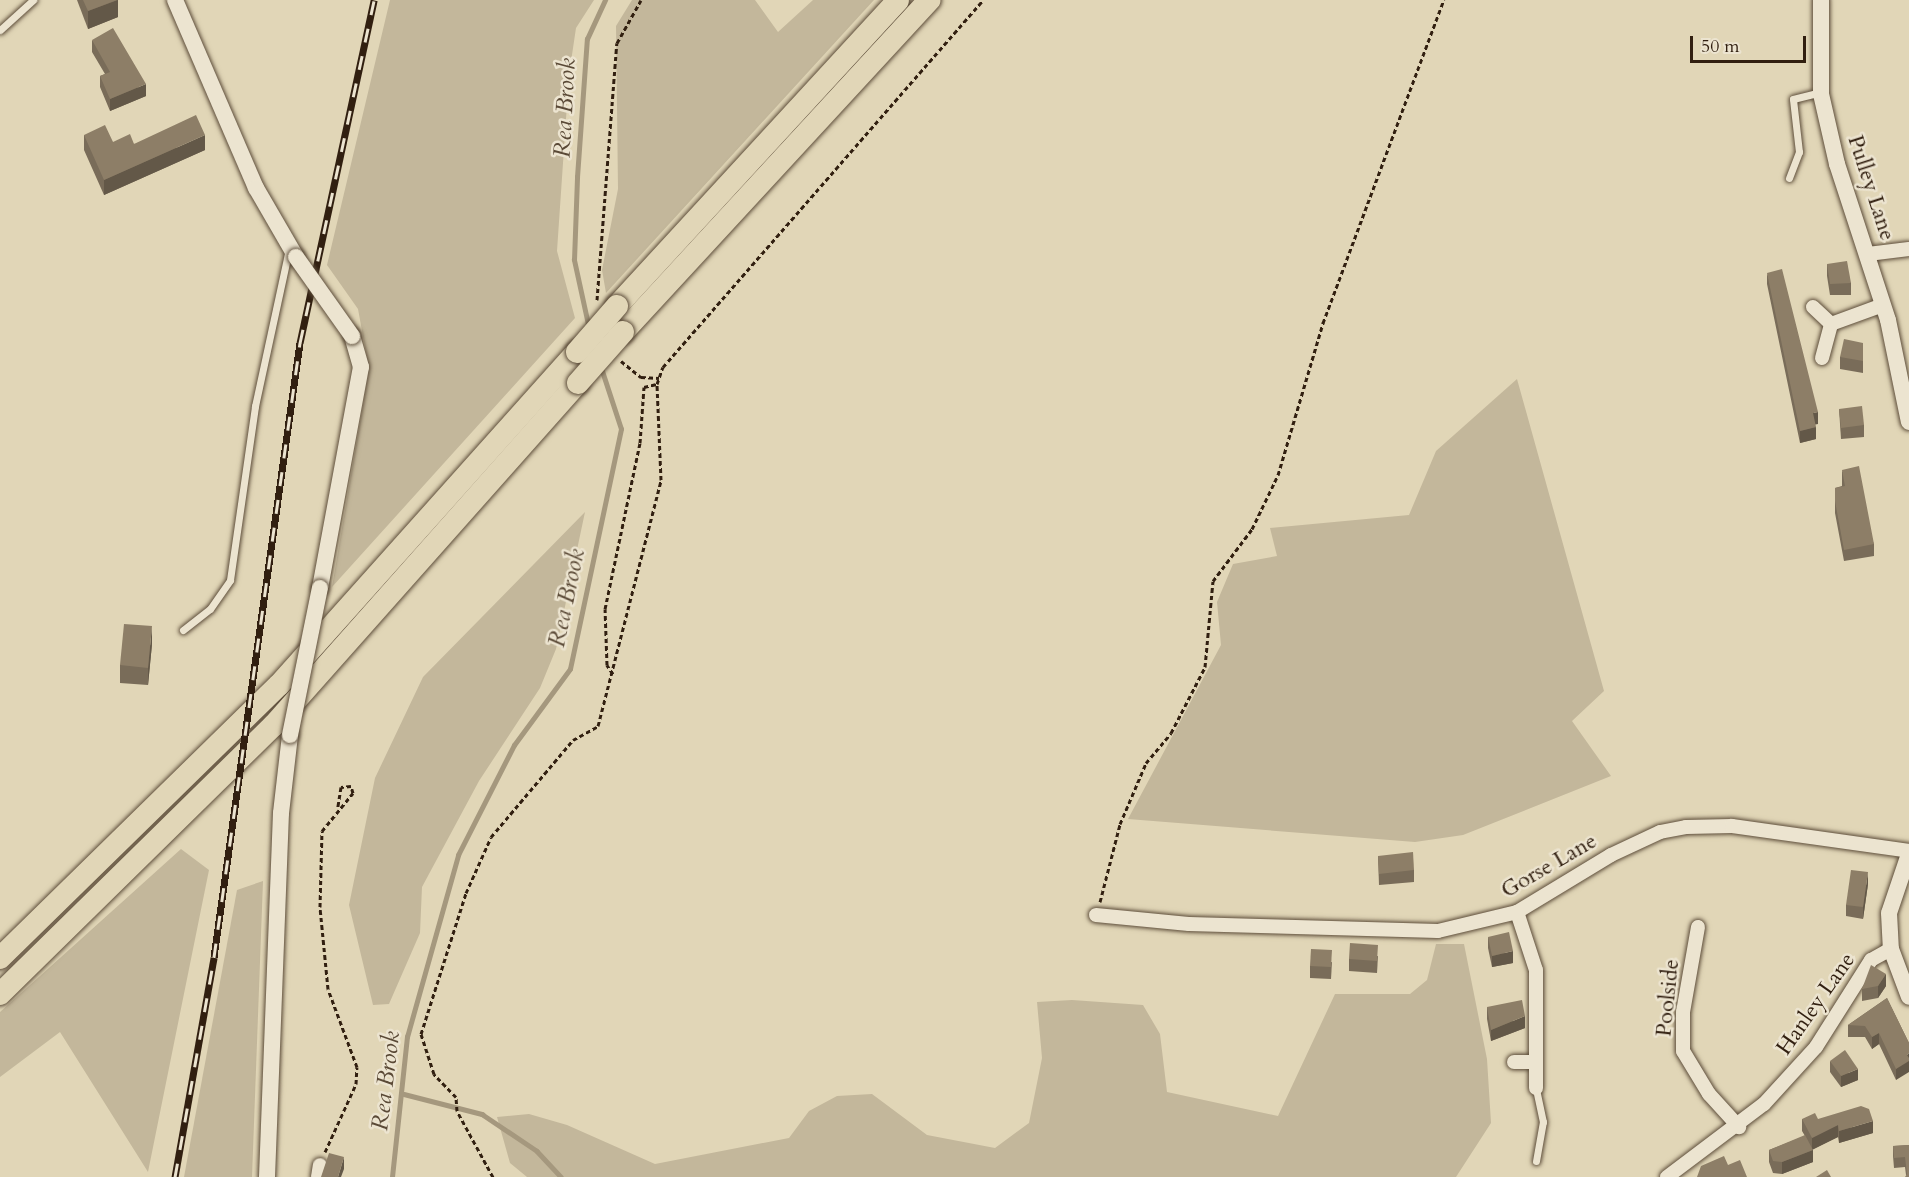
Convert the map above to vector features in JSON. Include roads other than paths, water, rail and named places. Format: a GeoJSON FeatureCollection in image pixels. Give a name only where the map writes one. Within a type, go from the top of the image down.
{"type":"FeatureCollection","features":[{"type":"Feature","properties":{"kind":"highway"},"geometry":{"type":"LineString","coordinates":[[0,958],[279,685],[617,306],[898,0]]}},
{"type":"Feature","properties":{"kind":"highway"},"geometry":{"type":"LineString","coordinates":[[0,994],[273,726],[623,332],[929,0]]}},
{"type":"Feature","properties":{"kind":"street"},"geometry":{"type":"LineString","coordinates":[[175,0],[256,188],[293,251],[352,336],[361,367],[357,399],[290,735],[281,813],[267,1177]]}},
{"type":"Feature","properties":{"kind":"street","name":"Pulley Lane"},"geometry":{"type":"LineString","coordinates":[[1821,0],[1821,92],[1837,164],[1869,254],[1883,305],[1909,422]]}},
{"type":"Feature","properties":{"kind":"street"},"geometry":{"type":"LineString","coordinates":[[1869,254],[1909,249]]}},
{"type":"Feature","properties":{"kind":"street"},"geometry":{"type":"LineString","coordinates":[[1831,324],[1883,305]]}},
{"type":"Feature","properties":{"kind":"street"},"geometry":{"type":"LineString","coordinates":[[1813,307],[1831,324]]}},
{"type":"Feature","properties":{"kind":"street"},"geometry":{"type":"LineString","coordinates":[[1822,358],[1831,324]]}},
{"type":"Feature","properties":{"kind":"street","name":"Gorse Lane"},"geometry":{"type":"LineString","coordinates":[[1096,915],[1414,932],[1517,912],[1611,855],[1686,827],[1732,826],[1909,852]]}},
{"type":"Feature","properties":{"kind":"street"},"geometry":{"type":"LineString","coordinates":[[1909,852],[1889,913],[1891,949],[1909,997]]}},
{"type":"Feature","properties":{"kind":"street"},"geometry":{"type":"LineString","coordinates":[[1517,912],[1536,970],[1536,1088]]}},
{"type":"Feature","properties":{"kind":"street","name":"Poolside"},"geometry":{"type":"LineString","coordinates":[[1698,927],[1683,1012],[1683,1051],[1709,1094],[1739,1127]]}},
{"type":"Feature","properties":{"kind":"street","name":"Hanley Lane"},"geometry":{"type":"LineString","coordinates":[[1667,1177],[1739,1127],[1816,1047],[1871,960],[1891,949]]}},
{"type":"Feature","properties":{"kind":"street"},"geometry":{"type":"LineString","coordinates":[[1514,1062],[1536,1062]]}},
{"type":"Feature","properties":{"kind":"lane"},"geometry":{"type":"LineString","coordinates":[[0,30],[33,0]]}},
{"type":"Feature","properties":{"kind":"lane"},"geometry":{"type":"LineString","coordinates":[[1789,178],[1799,152],[1793,99],[1821,92]]}},
{"type":"Feature","properties":{"kind":"lane"},"geometry":{"type":"LineString","coordinates":[[183,630],[210,609],[230,580],[255,406],[293,251]]}},
{"type":"Feature","properties":{"kind":"lane"},"geometry":{"type":"LineString","coordinates":[[1536,1088],[1543,1122],[1536,1161]]}},
{"type":"Feature","properties":{"kind":"waterway","name":"Rea Brook"},"geometry":{"type":"LineString","coordinates":[[589,329],[574,260],[577,177],[587,39],[605,0]]}},
{"type":"Feature","properties":{"kind":"waterway","name":"Rea Brook"},"geometry":{"type":"LineString","coordinates":[[392,1177],[407,1037],[458,855],[514,745],[570,669],[621,429],[601,368]]}},
{"type":"Feature","properties":{"kind":"waterway"},"geometry":{"type":"LineString","coordinates":[[404,1094],[482,1114],[537,1151],[561,1177]]}},
{"type":"Feature","properties":{"kind":"railway"},"geometry":{"type":"LineString","coordinates":[[175,1177],[214,957],[300,343],[374,0]]}}]}
